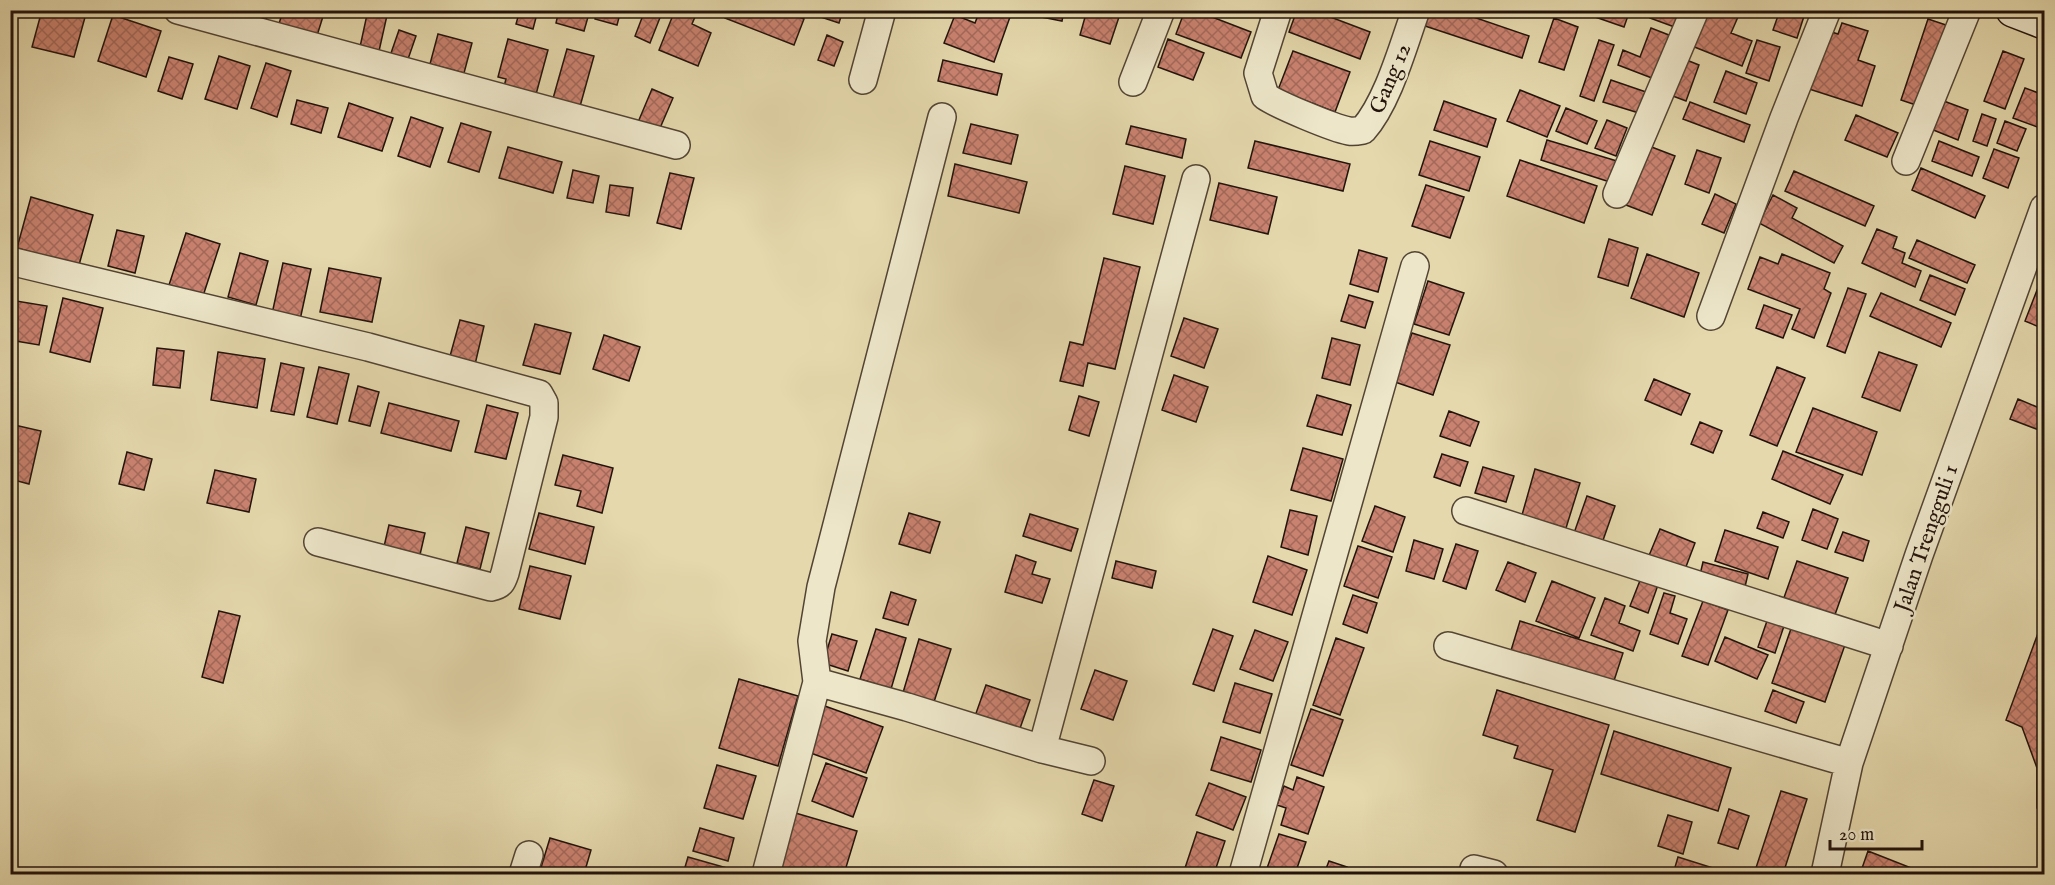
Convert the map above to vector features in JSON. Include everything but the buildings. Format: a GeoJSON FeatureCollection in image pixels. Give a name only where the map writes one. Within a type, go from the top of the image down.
{"type":"FeatureCollection","features":[{"type":"Feature","properties":{"kind":"main road"},"geometry":{"type":"LineString","coordinates":[[2013,10],[2044,22]]}},
{"type":"Feature","properties":{"kind":"street"},"geometry":{"type":"LineString","coordinates":[[178,10],[676,145]]}},
{"type":"Feature","properties":{"kind":"street"},"geometry":{"type":"LineString","coordinates":[[863,80],[882,10]]}},
{"type":"Feature","properties":{"kind":"street"},"geometry":{"type":"LineString","coordinates":[[1133,82],[1161,10]]}},
{"type":"Feature","properties":{"kind":"street","name":"Gang 12"},"geometry":{"type":"LineString","coordinates":[[1278,10],[1258,73],[1265,96],[1304,114],[1353,132],[1363,130],[1376,111],[1397,64],[1416,10]]}},
{"type":"Feature","properties":{"kind":"street"},"geometry":{"type":"LineString","coordinates":[[1617,194],[1695,10]]}},
{"type":"Feature","properties":{"kind":"street"},"geometry":{"type":"LineString","coordinates":[[1711,316],[1784,118],[1827,10]]}},
{"type":"Feature","properties":{"kind":"street"},"geometry":{"type":"LineString","coordinates":[[1906,161],[1967,10]]}},
{"type":"Feature","properties":{"kind":"street"},"geometry":{"type":"LineString","coordinates":[[766,874],[818,682],[812,641],[821,587],[942,117]]}},
{"type":"Feature","properties":{"kind":"street"},"geometry":{"type":"LineString","coordinates":[[1041,749],[1196,179]]}},
{"type":"Feature","properties":{"kind":"street","name":"Jalan Trengguli 1"},"geometry":{"type":"LineString","coordinates":[[1825,874],[1849,763],[1922,545],[2044,207]]}},
{"type":"Feature","properties":{"kind":"street"},"geometry":{"type":"LineString","coordinates":[[10,261],[368,347],[539,394],[544,403],[544,417],[505,573],[498,586],[491,587],[454,578],[318,542]]}},
{"type":"Feature","properties":{"kind":"street"},"geometry":{"type":"LineString","coordinates":[[1244,874],[1415,266]]}},
{"type":"Feature","properties":{"kind":"street"},"geometry":{"type":"LineString","coordinates":[[1466,511],[1889,646]]}},
{"type":"Feature","properties":{"kind":"street"},"geometry":{"type":"LineString","coordinates":[[1448,646],[1849,763]]}},
{"type":"Feature","properties":{"kind":"street"},"geometry":{"type":"LineString","coordinates":[[818,682],[1041,749],[1091,761]]}}]}
